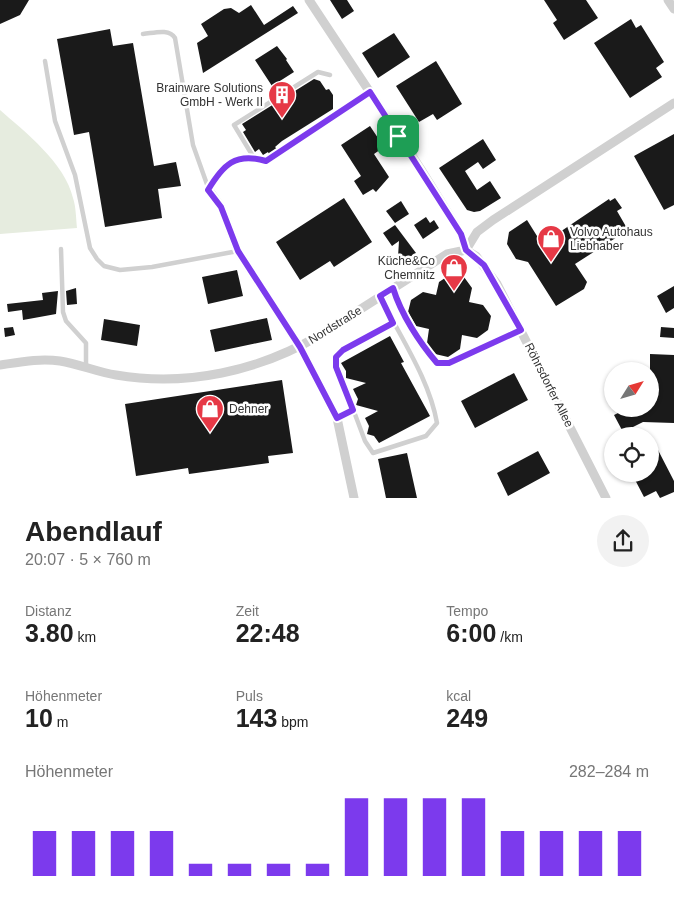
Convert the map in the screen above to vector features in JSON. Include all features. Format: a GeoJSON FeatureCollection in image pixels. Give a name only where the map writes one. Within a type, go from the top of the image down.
{"type":"FeatureCollection","features":[{"type":"Feature","properties":{"kind":"street","name":"Röhrsdorfer Allee"},"geometry":{"type":"LineString","coordinates":[[309,0],[461,234],[466,250],[484,265],[521,330],[606,498]]}},
{"type":"Feature","properties":{"kind":"street"},"geometry":{"type":"LineString","coordinates":[[668,0],[674,9]]}},
{"type":"Feature","properties":{"kind":"street"},"geometry":{"type":"LineString","coordinates":[[466,250],[477,232],[485,226],[674,103]]}},
{"type":"Feature","properties":{"kind":"street"},"geometry":{"type":"LineString","coordinates":[[208,190],[221,207],[238,251],[300,347],[337,418],[354,498]]}},
{"type":"Feature","properties":{"kind":"street","name":"Nordstraße"},"geometry":{"type":"LineString","coordinates":[[0,365],[48,360],[116,375],[183,379],[222,373],[261,363],[300,347],[447,254],[466,250]]}},
{"type":"Feature","properties":{"kind":"lane"},"geometry":{"type":"LineString","coordinates":[[143,34],[164,32],[170,33],[175,38],[193,144],[208,190]]}},
{"type":"Feature","properties":{"kind":"lane"},"geometry":{"type":"LineString","coordinates":[[45,61],[55,121],[75,175],[90,248],[97,259],[112,270],[120,270],[152,267],[238,251]]}},
{"type":"Feature","properties":{"kind":"lane"},"geometry":{"type":"LineString","coordinates":[[254,158],[234,125],[318,72],[330,75]]}},
{"type":"Feature","properties":{"kind":"lane"},"geometry":{"type":"LineString","coordinates":[[208,190],[220,171],[231,162],[254,158],[266,161],[370,92]]}},
{"type":"Feature","properties":{"kind":"lane"},"geometry":{"type":"LineString","coordinates":[[61,248],[63,312],[66,321],[86,343],[86,368]]}},
{"type":"Feature","properties":{"kind":"lane"},"geometry":{"type":"LineString","coordinates":[[393,288],[397,300],[437,363],[449,363],[521,330]]}},
{"type":"Feature","properties":{"kind":"lane"},"geometry":{"type":"LineString","coordinates":[[380,296],[434,405],[437,423],[435,428],[426,436],[373,453],[366,442],[336,367],[336,357],[343,350],[393,323]]}},
{"type":"Feature","properties":{"kind":"lane"},"geometry":{"type":"LineString","coordinates":[[337,418],[353,410]]}},
{"type":"Feature","properties":{"kind":"shaded area"},"geometry":{"type":"Polygon","coordinates":[[[0,110],[43,149],[62,173],[69,185],[74,201],[77,228],[0,234],[0,110]]]}},
{"type":"Feature","properties":{"kind":"building"},"geometry":{"type":"Polygon","coordinates":[[[0,0],[29,0],[20,15],[0,24],[0,0]]]}},
{"type":"Feature","properties":{"kind":"building"},"geometry":{"type":"Polygon","coordinates":[[[330,0],[347,0],[354,11],[342,19],[330,0]]]}},
{"type":"Feature","properties":{"kind":"building"},"geometry":{"type":"Polygon","coordinates":[[[544,0],[586,0],[598,18],[564,40],[553,23],[557,20],[544,0]]]}},
{"type":"Feature","properties":{"kind":"building"},"geometry":{"type":"Polygon","coordinates":[[[251,5],[264,25],[293,6],[298,13],[203,73],[197,43],[208,36],[201,24],[224,9],[231,8],[239,13],[251,5]]]}},
{"type":"Feature","properties":{"kind":"building"},"geometry":{"type":"Polygon","coordinates":[[[631,19],[636,28],[641,25],[664,62],[656,68],[662,77],[630,98],[594,43],[631,19]]]}},
{"type":"Feature","properties":{"kind":"building"},"geometry":{"type":"Polygon","coordinates":[[[110,29],[113,46],[133,43],[154,166],[176,162],[181,186],[158,189],[162,218],[105,227],[89,132],[74,135],[57,39],[110,29]]]}},
{"type":"Feature","properties":{"kind":"building"},"geometry":{"type":"Polygon","coordinates":[[[394,33],[410,57],[378,78],[362,53],[394,33]]]}},
{"type":"Feature","properties":{"kind":"building"},"geometry":{"type":"Polygon","coordinates":[[[277,46],[294,72],[272,86],[255,60],[277,46]]]}},
{"type":"Feature","properties":{"kind":"building"},"geometry":{"type":"Polygon","coordinates":[[[436,61],[462,104],[437,120],[433,114],[419,122],[396,86],[436,61]]]}},
{"type":"Feature","properties":{"kind":"building","name":"Brainware Solutions GmbH - Werk II"},"geometry":{"type":"Polygon","coordinates":[[[314,79],[320,81],[326,90],[329,89],[333,95],[333,109],[282,141],[275,147],[277,149],[269,154],[268,152],[263,155],[259,149],[255,152],[243,132],[246,130],[242,124],[314,79]]]}},
{"type":"Feature","properties":{"kind":"building"},"geometry":{"type":"Polygon","coordinates":[[[370,126],[384,147],[374,154],[389,177],[376,192],[373,189],[363,195],[354,181],[361,176],[341,145],[370,126]]]}},
{"type":"Feature","properties":{"kind":"building"},"geometry":{"type":"Polygon","coordinates":[[[674,134],[674,205],[664,210],[634,156],[674,134]]]}},
{"type":"Feature","properties":{"kind":"building"},"geometry":{"type":"Polygon","coordinates":[[[483,139],[496,160],[483,169],[478,162],[465,171],[477,190],[490,181],[501,198],[480,211],[474,212],[467,210],[439,168],[483,139]]]}},
{"type":"Feature","properties":{"kind":"building"},"geometry":{"type":"Polygon","coordinates":[[[344,198],[372,242],[334,267],[330,261],[300,280],[276,242],[344,198]]]}},
{"type":"Feature","properties":{"kind":"building"},"geometry":{"type":"Polygon","coordinates":[[[615,198],[622,208],[617,211],[628,230],[575,264],[587,282],[584,289],[556,306],[528,262],[516,259],[507,244],[509,232],[527,220],[542,244],[609,199],[610,201],[615,198]]]}},
{"type":"Feature","properties":{"kind":"building"},"geometry":{"type":"Polygon","coordinates":[[[401,201],[409,214],[395,223],[386,211],[401,201]]]}},
{"type":"Feature","properties":{"kind":"building"},"geometry":{"type":"Polygon","coordinates":[[[426,217],[430,223],[434,220],[439,228],[423,239],[414,225],[426,217]]]}},
{"type":"Feature","properties":{"kind":"building"},"geometry":{"type":"Polygon","coordinates":[[[395,225],[416,253],[407,259],[398,257],[399,241],[392,246],[383,233],[395,225]]]}},
{"type":"Feature","properties":{"kind":"building"},"geometry":{"type":"Polygon","coordinates":[[[237,270],[243,296],[208,304],[202,277],[237,270]]]}},
{"type":"Feature","properties":{"kind":"building"},"geometry":{"type":"Polygon","coordinates":[[[451,274],[464,277],[472,288],[469,302],[483,305],[491,316],[488,330],[477,338],[462,335],[460,349],[448,357],[435,354],[427,343],[429,329],[416,326],[408,312],[411,300],[423,292],[436,295],[439,282],[451,274]]]}},
{"type":"Feature","properties":{"kind":"building"},"geometry":{"type":"Polygon","coordinates":[[[674,286],[674,308],[666,313],[657,296],[674,286]]]}},
{"type":"Feature","properties":{"kind":"building"},"geometry":{"type":"Polygon","coordinates":[[[76,288],[77,304],[67,305],[66,291],[76,288]]]}},
{"type":"Feature","properties":{"kind":"building"},"geometry":{"type":"Polygon","coordinates":[[[58,291],[56,314],[23,320],[22,310],[8,312],[7,304],[43,300],[42,293],[58,291]]]}},
{"type":"Feature","properties":{"kind":"building"},"geometry":{"type":"Polygon","coordinates":[[[267,318],[272,340],[215,352],[210,330],[267,318]]]}},
{"type":"Feature","properties":{"kind":"building"},"geometry":{"type":"Polygon","coordinates":[[[104,319],[140,325],[137,346],[101,340],[104,319]]]}},
{"type":"Feature","properties":{"kind":"building"},"geometry":{"type":"Polygon","coordinates":[[[13,327],[15,335],[5,337],[4,328],[13,327]]]}},
{"type":"Feature","properties":{"kind":"building"},"geometry":{"type":"Polygon","coordinates":[[[661,327],[674,328],[674,338],[660,337],[661,327]]]}},
{"type":"Feature","properties":{"kind":"building"},"geometry":{"type":"Polygon","coordinates":[[[390,336],[404,362],[401,363],[430,416],[379,443],[374,436],[367,434],[369,426],[365,418],[378,411],[356,405],[358,399],[353,389],[366,383],[346,378],[346,371],[341,363],[390,336]]]}},
{"type":"Feature","properties":{"kind":"building"},"geometry":{"type":"Polygon","coordinates":[[[650,354],[674,355],[674,423],[643,422],[633,427],[620,427],[616,418],[659,418],[659,362],[650,362],[650,354]]]}},
{"type":"Feature","properties":{"kind":"building"},"geometry":{"type":"Polygon","coordinates":[[[514,373],[528,400],[475,428],[461,401],[514,373]]]}},
{"type":"Feature","properties":{"kind":"building","name":"Dehner"},"geometry":{"type":"Polygon","coordinates":[[[282,380],[293,453],[268,456],[269,463],[189,474],[188,468],[136,476],[125,404],[282,380]]]}},
{"type":"Feature","properties":{"kind":"building"},"geometry":{"type":"Polygon","coordinates":[[[538,451],[550,473],[508,496],[497,473],[538,451]]]}},
{"type":"Feature","properties":{"kind":"building"},"geometry":{"type":"Polygon","coordinates":[[[659,452],[674,481],[674,492],[660,498],[656,491],[644,497],[636,482],[659,482],[659,452]]]}},
{"type":"Feature","properties":{"kind":"building"},"geometry":{"type":"Polygon","coordinates":[[[407,453],[417,498],[386,498],[378,459],[407,453]]]}},
{"type":"Feature","properties":{"kind":"place","name":"Brainware Solutions GmbH - Werk II"},"geometry":{"type":"Point","coordinates":[282,119]}},
{"type":"Feature","properties":{"kind":"place","name":"Volvo Autohaus Liebhaber"},"geometry":{"type":"Point","coordinates":[551,263]}},
{"type":"Feature","properties":{"kind":"place","name":"Küche&Co Chemnitz"},"geometry":{"type":"Point","coordinates":[454,292]}},
{"type":"Feature","properties":{"kind":"place","name":"Dehner"},"geometry":{"type":"Point","coordinates":[210,433]}},
{"type":"Feature","properties":{"kind":"route"},"geometry":{"type":"LineString","coordinates":[[370,92],[398,136],[461,234],[466,250],[476,256],[497,284],[521,330],[485,348],[443,365],[437,363],[429,354],[397,300],[393,288],[380,296],[393,323],[343,350],[336,357],[336,367],[353,410],[337,418],[300,347],[238,251],[221,207],[208,190],[220,171],[231,162],[254,158],[266,161],[370,92]]}}]}
